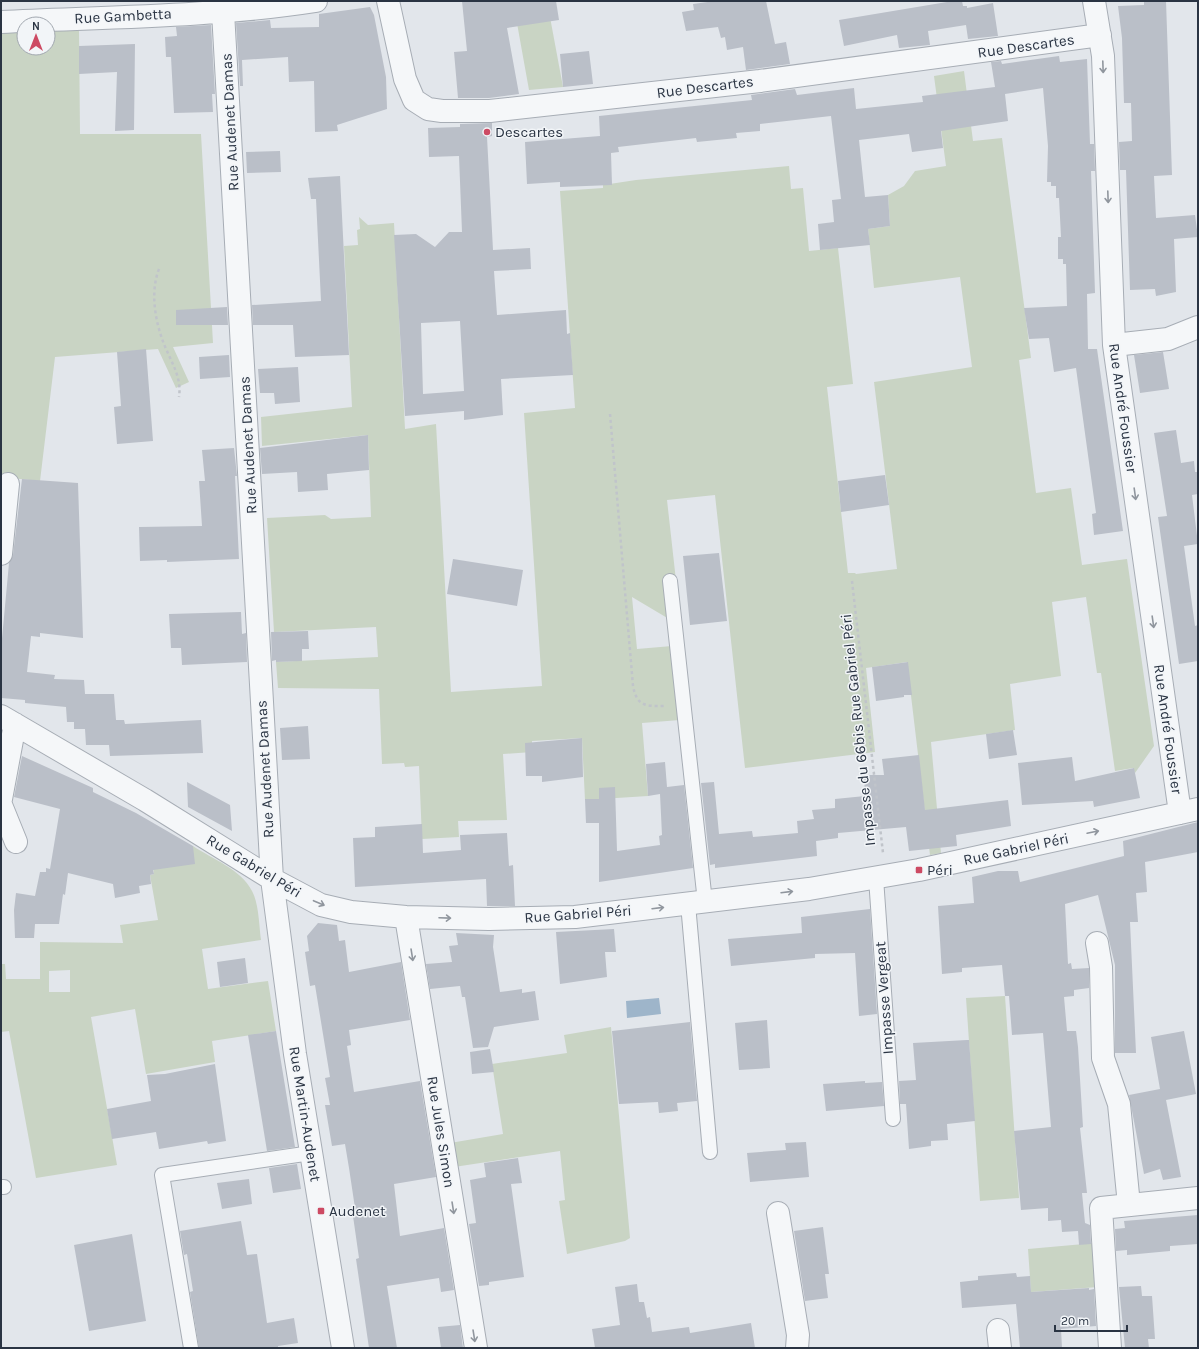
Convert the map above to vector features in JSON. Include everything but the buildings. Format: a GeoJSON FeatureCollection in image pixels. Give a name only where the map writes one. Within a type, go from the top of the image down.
{"type":"FeatureCollection","features":[{"type":"Feature","properties":{"kind":"street","name":"Rue Gambetta"},"geometry":{"type":"LineString","coordinates":[[1,22],[223,12],[272,8],[316,1]]}},
{"type":"Feature","properties":{"kind":"street","name":"Rue Descartes"},"geometry":{"type":"LineString","coordinates":[[388,1],[405,79],[409,90],[414,100],[420,106],[442,111],[490,111],[530,108],[760,81],[1100,35]]}},
{"type":"Feature","properties":{"kind":"street","name":"Rue André Foussier"},"geometry":{"type":"LineString","coordinates":[[1094,1],[1103,56],[1114,345],[1189,811]]}},
{"type":"Feature","properties":{"kind":"street","name":"Rue Audenet Damas"},"geometry":{"type":"LineString","coordinates":[[223,12],[272,879]]}},
{"type":"Feature","properties":{"kind":"street"},"geometry":{"type":"LineString","coordinates":[[1114,345],[1168,339],[1198,327]]}},
{"type":"Feature","properties":{"kind":"street"},"geometry":{"type":"LineString","coordinates":[[1,554],[8,484]]}},
{"type":"Feature","properties":{"kind":"street","name":"Rue Gabriel Péri"},"geometry":{"type":"LineString","coordinates":[[8,720],[145,800],[272,879],[321,905],[351,912],[406,916],[489,919],[575,917],[697,903],[809,889],[881,877],[1189,811]]}},
{"type":"Feature","properties":{"kind":"street"},"geometry":{"type":"LineString","coordinates":[[1,799],[8,720]]}},
{"type":"Feature","properties":{"kind":"street"},"geometry":{"type":"LineString","coordinates":[[1,805],[16,842]]}},
{"type":"Feature","properties":{"kind":"street","name":"Rue Martin-Audenet"},"geometry":{"type":"LineString","coordinates":[[272,879],[294,1046],[343,1348]]}},
{"type":"Feature","properties":{"kind":"street","name":"Rue Jules Simon"},"geometry":{"type":"LineString","coordinates":[[406,916],[476,1348]]}},
{"type":"Feature","properties":{"kind":"street"},"geometry":{"type":"LineString","coordinates":[[1097,943],[1101,967],[1103,1058],[1119,1104],[1129,1205]]}},
{"type":"Feature","properties":{"kind":"street"},"geometry":{"type":"LineString","coordinates":[[1110,1348],[1101,1208],[1198,1198]]}},
{"type":"Feature","properties":{"kind":"street"},"geometry":{"type":"LineString","coordinates":[[778,1213],[798,1335],[797,1348]]}},
{"type":"Feature","properties":{"kind":"lane"},"geometry":{"type":"LineString","coordinates":[[670,581],[684,707],[697,903],[710,1152]]}},
{"type":"Feature","properties":{"kind":"lane","name":"Impasse Vergeat"},"geometry":{"type":"LineString","coordinates":[[881,877],[893,1119]]}},
{"type":"Feature","properties":{"kind":"lane"},"geometry":{"type":"LineString","coordinates":[[191,1348],[162,1175],[311,1153]]}},
{"type":"Feature","properties":{"kind":"path"},"geometry":{"type":"LineString","coordinates":[[158,269],[155,278],[154,291],[158,327],[178,377],[179,397]]}},
{"type":"Feature","properties":{"kind":"path"},"geometry":{"type":"LineString","coordinates":[[610,414],[635,697],[638,702],[648,706],[684,707]]}},
{"type":"Feature","properties":{"kind":"path","name":"Impasse du 66bis Rue Gabriel Péri"},"geometry":{"type":"LineString","coordinates":[[852,581],[881,877]]}},
{"type":"Feature","properties":{"kind":"green space"},"geometry":{"type":"Polygon","coordinates":[[[513,1],[547,1],[563,87],[529,90],[513,1]]]}},
{"type":"Feature","properties":{"kind":"green space"},"geometry":{"type":"Polygon","coordinates":[[[79,28],[80,134],[201,134],[213,343],[173,347],[189,382],[176,388],[158,349],[55,357],[40,481],[1,477],[1,30],[16,30],[16,56],[56,56],[56,29],[79,28]]]}},
{"type":"Feature","properties":{"kind":"green space"},"geometry":{"type":"Polygon","coordinates":[[[964,71],[973,141],[1002,138],[1031,358],[1019,360],[1036,493],[1071,488],[1082,565],[1127,559],[1154,746],[1135,773],[1133,768],[1115,771],[1101,673],[1097,673],[1086,597],[1052,602],[1061,676],[1010,684],[1015,730],[931,742],[941,853],[930,855],[907,662],[866,668],[875,752],[745,768],[715,495],[667,500],[688,688],[680,720],[642,723],[648,796],[585,800],[582,738],[532,741],[532,752],[503,754],[507,820],[458,821],[459,837],[422,839],[419,766],[405,767],[404,763],[382,764],[379,689],[278,688],[276,662],[378,657],[376,627],[274,632],[267,518],[325,515],[331,519],[371,517],[368,435],[262,446],[261,417],[352,407],[344,246],[358,245],[357,230],[360,229],[359,217],[368,225],[394,223],[405,429],[436,424],[451,692],[542,686],[524,413],[575,408],[560,191],[603,188],[603,185],[636,180],[789,166],[791,189],[803,188],[809,251],[838,248],[853,384],[827,387],[848,573],[856,574],[897,569],[874,382],[972,367],[960,277],[874,288],[868,229],[890,226],[888,195],[904,186],[915,171],[946,166],[934,76],[964,71]],[[632,597],[637,649],[672,646],[669,619],[632,597]]]}},
{"type":"Feature","properties":{"kind":"green space"},"geometry":{"type":"Polygon","coordinates":[[[193,846],[226,865],[247,883],[256,902],[261,940],[202,949],[208,989],[268,981],[276,1031],[212,1041],[215,1062],[146,1074],[135,1009],[91,1017],[117,1165],[36,1178],[9,1031],[1,1032],[1,964],[5,964],[6,979],[40,979],[40,942],[123,943],[120,925],[158,920],[150,875],[154,874],[153,868],[193,846]],[[70,970],[49,971],[49,992],[70,992],[70,970]]]}},
{"type":"Feature","properties":{"kind":"green space"},"geometry":{"type":"Polygon","coordinates":[[[1005,996],[1019,1198],[980,1201],[966,998],[1005,996]]]}},
{"type":"Feature","properties":{"kind":"green space"},"geometry":{"type":"Polygon","coordinates":[[[611,1027],[630,1238],[625,1241],[567,1254],[559,1201],[565,1200],[560,1151],[454,1167],[450,1143],[503,1134],[492,1064],[567,1053],[564,1035],[611,1027]]]}},
{"type":"Feature","properties":{"kind":"green space"},"geometry":{"type":"Polygon","coordinates":[[[1095,1243],[1098,1287],[1031,1292],[1028,1249],[1095,1243]]]}},
{"type":"Feature","properties":{"kind":"water"},"geometry":{"type":"Polygon","coordinates":[[[659,998],[661,1014],[627,1018],[626,1001],[659,998]]]}},
{"type":"Feature","properties":{"kind":"place","name":"Descartes"},"geometry":{"type":"Point","coordinates":[487,132]}},
{"type":"Feature","properties":{"kind":"place","name":"Péri"},"geometry":{"type":"Point","coordinates":[919,870]}},
{"type":"Feature","properties":{"kind":"place","name":"Audenet"},"geometry":{"type":"Point","coordinates":[321,1211]}}]}
